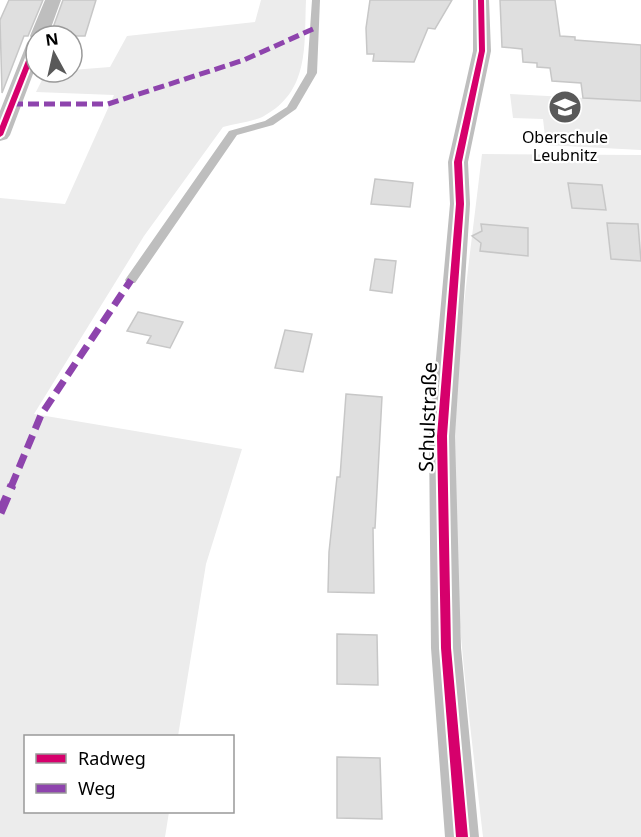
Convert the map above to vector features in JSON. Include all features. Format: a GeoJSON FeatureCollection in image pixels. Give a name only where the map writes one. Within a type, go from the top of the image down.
{"type":"FeatureCollection","features":[{"type":"Feature","properties":{"kind":"street"},"geometry":{"type":"LineString","coordinates":[[44,24],[53,0]]}},
{"type":"Feature","properties":{"kind":"street","name":"Schulstraße"},"geometry":{"type":"LineString","coordinates":[[462,837],[446,648],[442,436],[460,204],[458,162],[482,51],[481,0]]}},
{"type":"Feature","properties":{"kind":"street"},"geometry":{"type":"LineString","coordinates":[[0,135],[24,74]]}},
{"type":"Feature","properties":{"kind":"lane"},"geometry":{"type":"LineString","coordinates":[[131,280],[233,133],[269,123],[291,109],[312,73],[316,0]]}},
{"type":"Feature","properties":{"kind":"shaded area"},"geometry":{"type":"Polygon","coordinates":[[[261,0],[306,0],[302,66],[290,94],[279,106],[264,116],[223,127],[144,236],[34,414],[242,449],[206,564],[178,735],[24,735],[24,813],[169,813],[165,837],[0,837],[0,198],[65,204],[114,95],[36,92],[40,84],[84,84],[84,69],[110,67],[127,36],[255,22],[261,0]]]}},
{"type":"Feature","properties":{"kind":"shaded area"},"geometry":{"type":"Polygon","coordinates":[[[510,94],[641,101],[641,150],[546,145],[543,119],[513,118],[510,94]]]}},
{"type":"Feature","properties":{"kind":"shaded area"},"geometry":{"type":"Polygon","coordinates":[[[482,154],[641,155],[641,837],[483,837],[456,576],[453,489],[458,363],[482,154]]]}},
{"type":"Feature","properties":{"kind":"building"},"geometry":{"type":"Polygon","coordinates":[[[9,0],[43,0],[33,24],[24,24],[24,36],[2,93],[0,20],[9,0]]]}},
{"type":"Feature","properties":{"kind":"building"},"geometry":{"type":"Polygon","coordinates":[[[63,0],[96,0],[85,36],[84,24],[54,24],[63,0]]]}},
{"type":"Feature","properties":{"kind":"building"},"geometry":{"type":"Polygon","coordinates":[[[370,0],[452,0],[435,29],[428,28],[414,62],[373,61],[374,54],[367,54],[366,28],[370,0]]]}},
{"type":"Feature","properties":{"kind":"building"},"geometry":{"type":"Polygon","coordinates":[[[500,0],[555,0],[560,36],[575,37],[575,40],[641,45],[641,101],[583,98],[581,83],[552,81],[550,68],[537,67],[537,63],[523,62],[522,49],[502,47],[500,0]]]}},
{"type":"Feature","properties":{"kind":"building"},"geometry":{"type":"Polygon","coordinates":[[[375,179],[413,183],[410,207],[371,204],[375,179]]]}},
{"type":"Feature","properties":{"kind":"building"},"geometry":{"type":"Polygon","coordinates":[[[568,183],[602,185],[606,210],[572,208],[568,183]]]}},
{"type":"Feature","properties":{"kind":"building"},"geometry":{"type":"Polygon","coordinates":[[[607,223],[638,224],[641,261],[611,259],[607,223]]]}},
{"type":"Feature","properties":{"kind":"building"},"geometry":{"type":"Polygon","coordinates":[[[481,224],[528,228],[528,256],[480,251],[481,243],[472,236],[482,231],[481,224]]]}},
{"type":"Feature","properties":{"kind":"building"},"geometry":{"type":"Polygon","coordinates":[[[375,259],[396,261],[392,293],[370,290],[375,259]]]}},
{"type":"Feature","properties":{"kind":"building"},"geometry":{"type":"Polygon","coordinates":[[[138,312],[183,322],[170,348],[147,343],[151,336],[127,331],[138,312]]]}},
{"type":"Feature","properties":{"kind":"building"},"geometry":{"type":"Polygon","coordinates":[[[285,330],[312,334],[303,372],[275,368],[285,330]]]}},
{"type":"Feature","properties":{"kind":"building"},"geometry":{"type":"Polygon","coordinates":[[[346,394],[382,397],[375,528],[373,528],[374,593],[328,592],[329,552],[337,477],[340,477],[346,394]]]}},
{"type":"Feature","properties":{"kind":"building"},"geometry":{"type":"Polygon","coordinates":[[[337,634],[377,635],[378,685],[337,684],[337,634]]]}},
{"type":"Feature","properties":{"kind":"building"},"geometry":{"type":"Polygon","coordinates":[[[337,757],[380,758],[382,819],[337,818],[337,757]]]}},
{"type":"Feature","properties":{"kind":"marked path"},"geometry":{"type":"LineString","coordinates":[[12,104],[108,104],[244,60],[288,38],[313,29]]}},
{"type":"Feature","properties":{"kind":"marked path"},"geometry":{"type":"LineString","coordinates":[[0,513],[41,415],[131,280]]}},
{"type":"Feature","properties":{"kind":"cycle path"},"geometry":{"type":"LineString","coordinates":[[462,837],[446,648],[442,436],[460,204],[458,162],[482,51],[481,0]]}},
{"type":"Feature","properties":{"kind":"cycle path"},"geometry":{"type":"LineString","coordinates":[[0,135],[24,74]]}},
{"type":"Feature","properties":{"kind":"place","name":"Oberschule Leubnitz"},"geometry":{"type":"Point","coordinates":[565,107]}}]}
